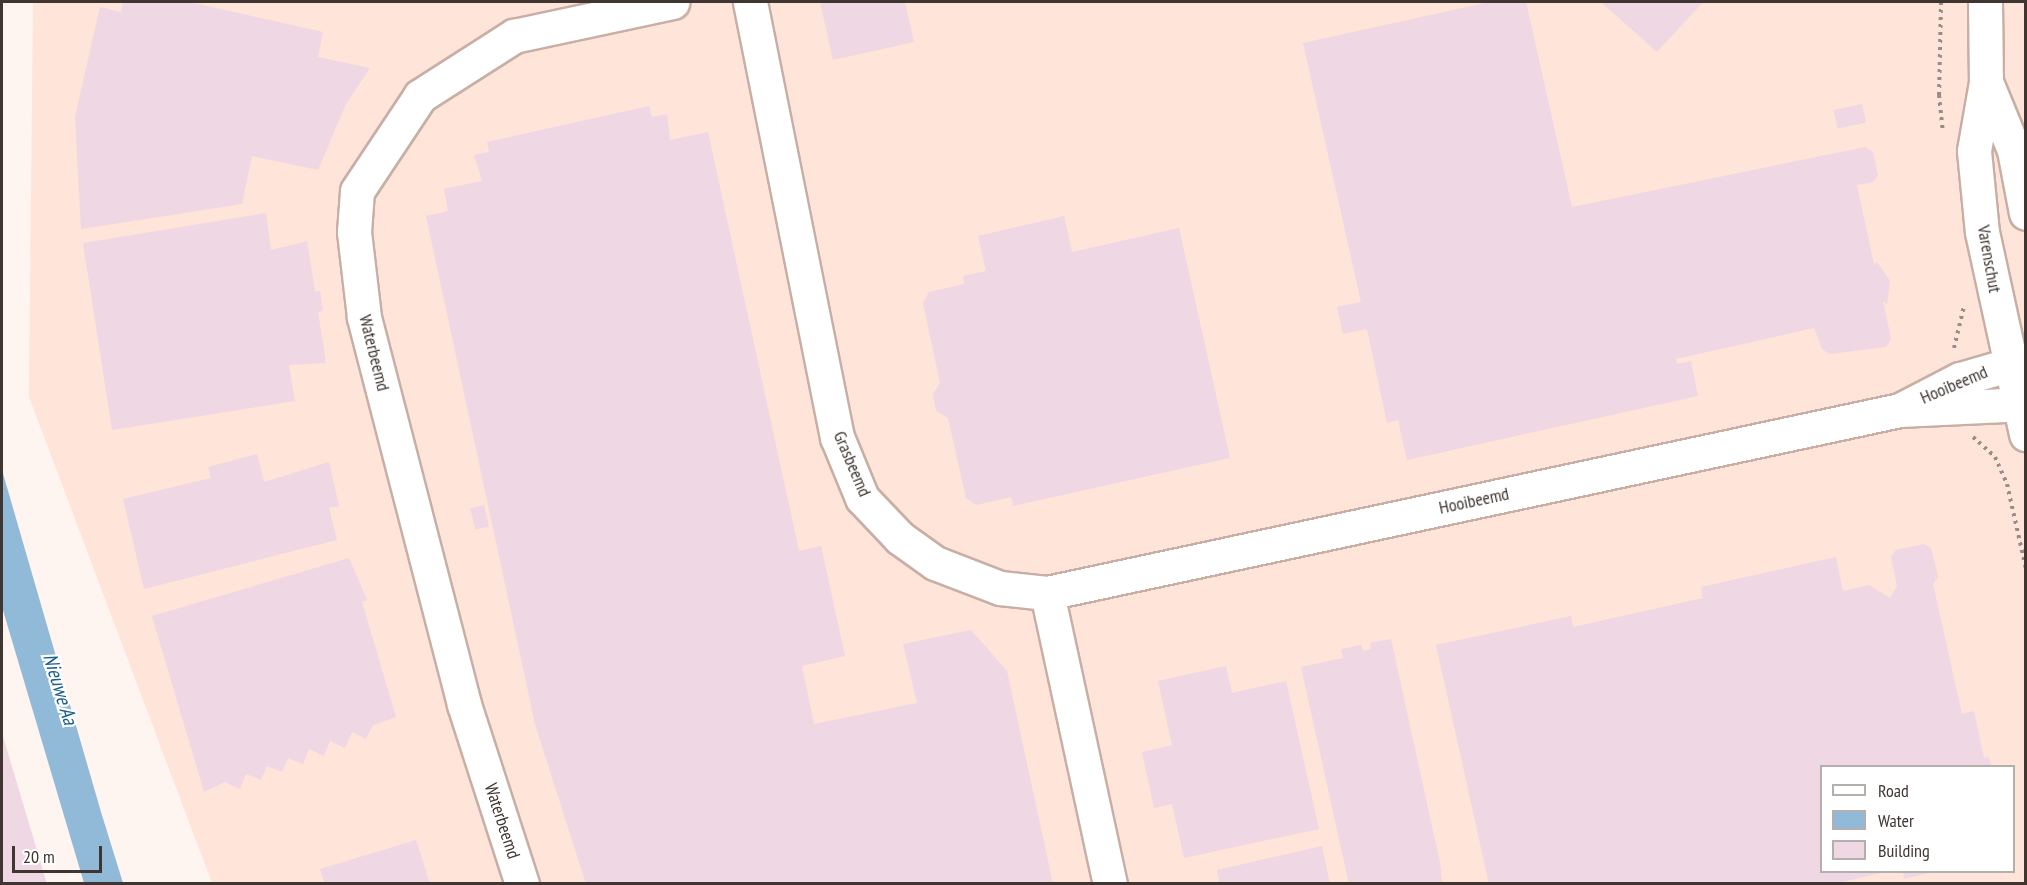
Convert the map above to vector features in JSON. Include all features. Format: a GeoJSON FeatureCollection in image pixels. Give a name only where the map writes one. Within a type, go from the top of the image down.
{"type":"FeatureCollection","features":[{"type":"Feature","properties":{"kind":"street","name":"Waterbeemd"},"geometry":{"type":"LineString","coordinates":[[522,884],[464,704],[364,317],[354,231],[357,191],[420,96],[514,36],[672,2]]}},
{"type":"Feature","properties":{"kind":"street","name":"Grasbeemd"},"geometry":{"type":"LineString","coordinates":[[750,2],[837,437],[862,498],[900,538],[934,563],[1000,588],[1047,593]]}},
{"type":"Feature","properties":{"kind":"street","name":"Varenschut"},"geometry":{"type":"LineString","coordinates":[[1985,2],[1986,82],[1974,151],[1982,231],[2018,361],[2023,415]]}},
{"type":"Feature","properties":{"kind":"street","name":"Varenschut"},"geometry":{"type":"LineString","coordinates":[[1986,82],[2014,150],[2025,213]]}},
{"type":"Feature","properties":{"kind":"street","name":"Hooibeemd"},"geometry":{"type":"LineString","coordinates":[[1900,410],[1960,379],[2018,361]]}},
{"type":"Feature","properties":{"kind":"street","name":"Hooibeemd"},"geometry":{"type":"LineString","coordinates":[[1047,593],[1900,410],[2023,415]]}},
{"type":"Feature","properties":{"kind":"street"},"geometry":{"type":"LineString","coordinates":[[1047,593],[1110,884]]}},
{"type":"Feature","properties":{"kind":"shaded area"},"geometry":{"type":"Polygon","coordinates":[[[33,2],[2025,2],[2025,883],[212,883],[29,397],[33,2]]]}},
{"type":"Feature","properties":{"kind":"water","name":"Nieuwe Aa"},"geometry":{"type":"Polygon","coordinates":[[[2,470],[123,883],[84,883],[2,607],[2,470]]]}},
{"type":"Feature","properties":{"kind":"building"},"geometry":{"type":"Polygon","coordinates":[[[123,2],[189,2],[323,32],[318,57],[370,68],[346,104],[318,170],[252,156],[242,204],[81,229],[75,117],[100,7],[121,12],[123,2]]]}},
{"type":"Feature","properties":{"kind":"building"},"geometry":{"type":"Polygon","coordinates":[[[820,2],[905,2],[914,42],[833,60],[820,2]]]}},
{"type":"Feature","properties":{"kind":"building"},"geometry":{"type":"Polygon","coordinates":[[[1489,2],[1526,2],[1572,207],[1865,147],[1873,152],[1878,175],[1873,182],[1857,185],[1874,265],[1877,262],[1890,281],[1887,304],[1883,301],[1891,339],[1886,347],[1829,354],[1822,349],[1814,328],[1676,359],[1677,364],[1691,361],[1698,396],[1407,460],[1398,420],[1387,423],[1367,329],[1343,334],[1337,307],[1361,302],[1303,43],[1489,2]]]}},
{"type":"Feature","properties":{"kind":"building"},"geometry":{"type":"Polygon","coordinates":[[[1601,2],[1703,2],[1657,52],[1601,2]]]}},
{"type":"Feature","properties":{"kind":"building"},"geometry":{"type":"Polygon","coordinates":[[[1862,104],[1866,123],[1838,129],[1834,110],[1862,104]]]}},
{"type":"Feature","properties":{"kind":"building"},"geometry":{"type":"Polygon","coordinates":[[[649,106],[652,117],[667,114],[670,140],[708,132],[799,551],[821,546],[845,656],[802,666],[814,724],[917,703],[903,644],[971,630],[1007,671],[1053,884],[586,884],[535,724],[426,216],[448,211],[444,189],[482,181],[474,155],[489,152],[487,142],[649,106]]]}},
{"type":"Feature","properties":{"kind":"building"},"geometry":{"type":"Polygon","coordinates":[[[266,213],[271,250],[307,241],[315,292],[320,291],[323,311],[318,312],[326,363],[289,365],[295,401],[112,430],[83,243],[266,213]]]}},
{"type":"Feature","properties":{"kind":"building"},"geometry":{"type":"Polygon","coordinates":[[[1064,216],[1072,252],[1179,228],[1230,458],[1013,506],[1011,497],[976,505],[966,498],[948,418],[936,411],[933,394],[940,383],[923,303],[929,292],[964,284],[963,276],[986,271],[978,236],[1064,216]]]}},
{"type":"Feature","properties":{"kind":"building"},"geometry":{"type":"Polygon","coordinates":[[[257,454],[264,482],[329,462],[339,506],[329,508],[337,540],[144,589],[123,499],[211,478],[208,467],[257,454]]]}},
{"type":"Feature","properties":{"kind":"building"},"geometry":{"type":"Polygon","coordinates":[[[484,505],[489,526],[475,530],[470,508],[484,505]]]}},
{"type":"Feature","properties":{"kind":"building"},"geometry":{"type":"Polygon","coordinates":[[[1924,544],[1931,548],[1938,577],[1933,584],[1962,714],[1974,711],[1984,758],[1989,757],[1991,765],[1820,765],[1820,873],[1880,873],[1834,884],[1489,884],[1436,645],[1571,616],[1573,627],[1703,598],[1701,587],[1836,557],[1843,591],[1869,585],[1890,598],[1897,586],[1891,557],[1896,550],[1924,544]]]}},
{"type":"Feature","properties":{"kind":"building"},"geometry":{"type":"Polygon","coordinates":[[[349,558],[367,600],[362,602],[396,717],[373,725],[366,739],[352,732],[345,748],[330,741],[324,756],[309,749],[303,764],[288,758],[282,772],[267,766],[261,780],[246,774],[240,789],[225,782],[204,792],[152,616],[349,558]]]}},
{"type":"Feature","properties":{"kind":"building"},"geometry":{"type":"Polygon","coordinates":[[[1391,639],[1440,863],[1442,884],[1349,884],[1301,667],[1343,658],[1341,649],[1361,645],[1363,651],[1371,649],[1370,643],[1391,639]]]}},
{"type":"Feature","properties":{"kind":"building"},"geometry":{"type":"Polygon","coordinates":[[[1226,666],[1232,693],[1286,681],[1319,829],[1184,858],[1172,804],[1154,808],[1142,752],[1172,745],[1158,681],[1226,666]]]}},
{"type":"Feature","properties":{"kind":"building"},"geometry":{"type":"Polygon","coordinates":[[[2,733],[47,884],[2,884],[2,733]]]}},
{"type":"Feature","properties":{"kind":"building"},"geometry":{"type":"Polygon","coordinates":[[[416,840],[430,884],[325,884],[320,869],[416,840]]]}},
{"type":"Feature","properties":{"kind":"building"},"geometry":{"type":"Polygon","coordinates":[[[1322,846],[1330,884],[1220,884],[1217,870],[1322,846]]]}},
{"type":"Feature","properties":{"kind":"building"},"geometry":{"type":"Polygon","coordinates":[[[1903,873],[1929,873],[1904,879],[1903,873]]]}}]}
